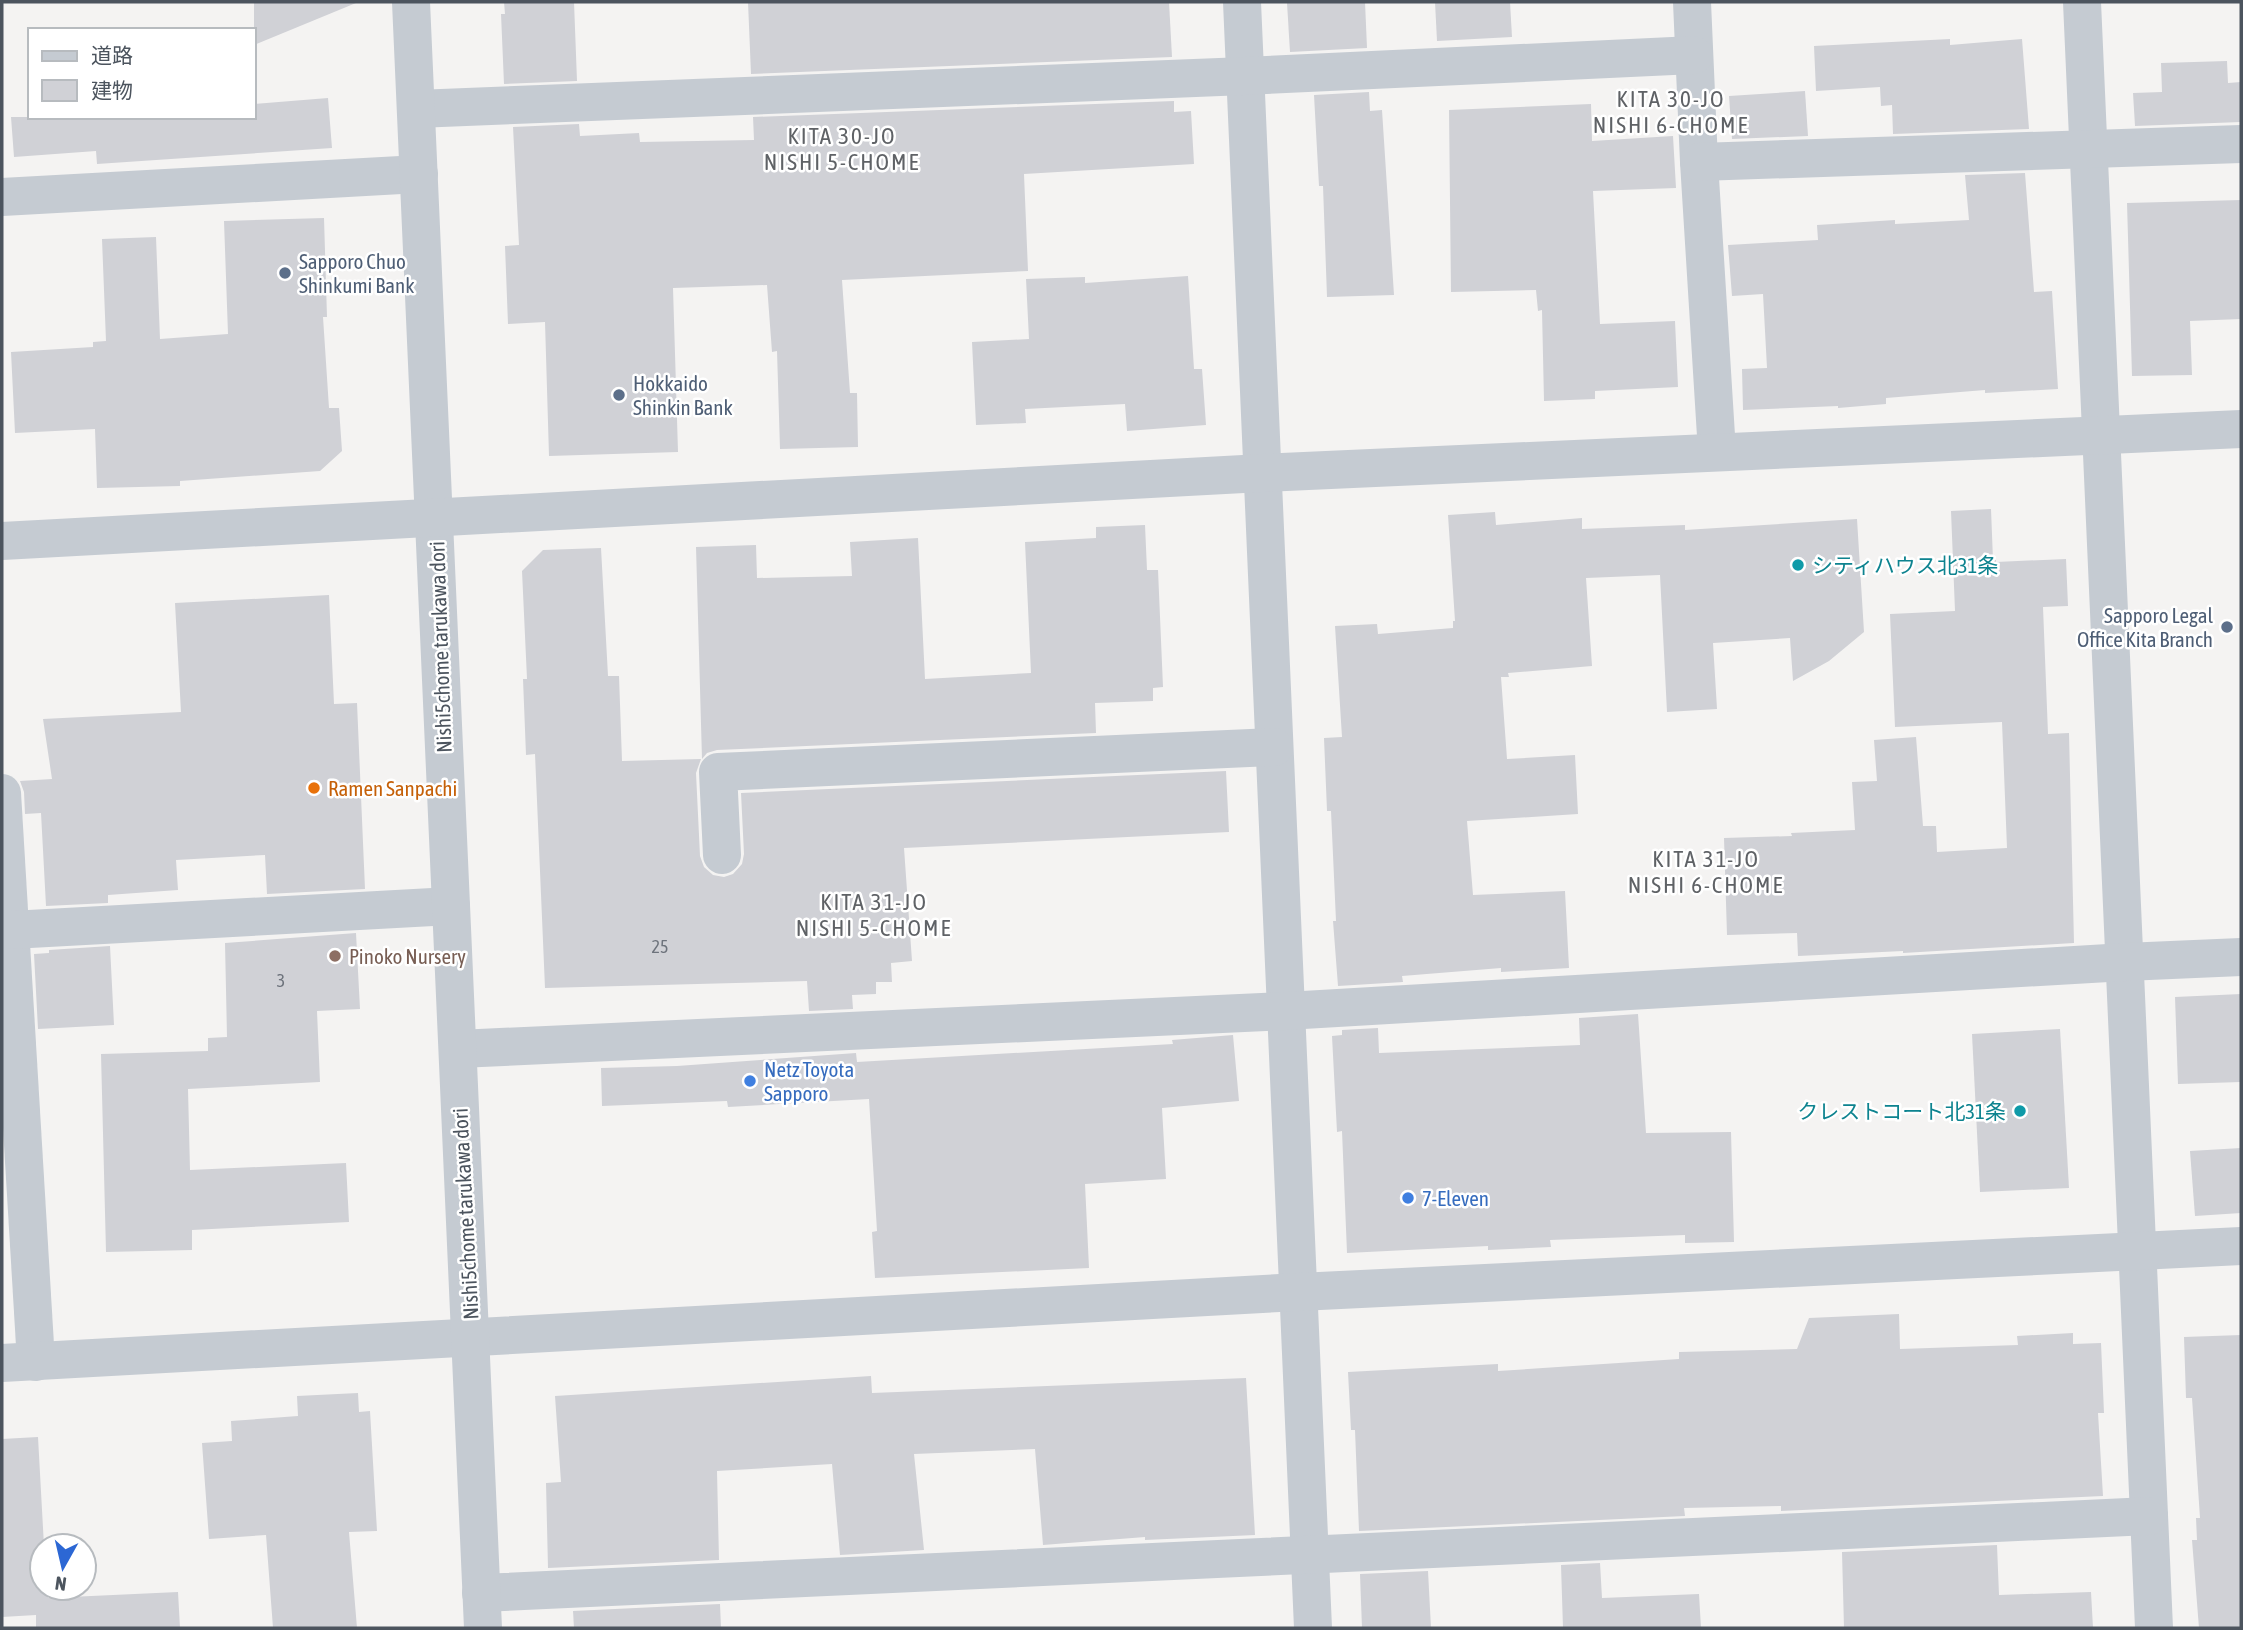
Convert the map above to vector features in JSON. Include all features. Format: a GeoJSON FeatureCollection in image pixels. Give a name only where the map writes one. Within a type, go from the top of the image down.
{"type":"FeatureCollection","features":[{"type":"Feature","properties":{"kind":"street","name":"Nishi5chome tarukawa dori"},"geometry":{"type":"LineString","coordinates":[[411,2],[482,1611]]}},
{"type":"Feature","properties":{"kind":"street"},"geometry":{"type":"LineString","coordinates":[[1242,2],[1312,1628]]}},
{"type":"Feature","properties":{"kind":"street"},"geometry":{"type":"LineString","coordinates":[[1692,2],[1717,452]]}},
{"type":"Feature","properties":{"kind":"street"},"geometry":{"type":"LineString","coordinates":[[2082,2],[2154,1628]]}},
{"type":"Feature","properties":{"kind":"street"},"geometry":{"type":"LineString","coordinates":[[416,109],[1694,55]]}},
{"type":"Feature","properties":{"kind":"street"},"geometry":{"type":"LineString","coordinates":[[1699,162],[2241,144]]}},
{"type":"Feature","properties":{"kind":"street"},"geometry":{"type":"LineString","coordinates":[[2,197],[419,174]]}},
{"type":"Feature","properties":{"kind":"street"},"geometry":{"type":"LineString","coordinates":[[2,541],[1262,473],[2241,429]]}},
{"type":"Feature","properties":{"kind":"street"},"geometry":{"type":"LineString","coordinates":[[722,855],[719,772],[1274,747]]}},
{"type":"Feature","properties":{"kind":"street"},"geometry":{"type":"LineString","coordinates":[[2,793],[11,930],[19,1363],[1298,1292],[2241,1246]]}},
{"type":"Feature","properties":{"kind":"street"},"geometry":{"type":"LineString","coordinates":[[11,930],[451,906]]}},
{"type":"Feature","properties":{"kind":"street"},"geometry":{"type":"LineString","coordinates":[[458,1049],[1286,1011],[2241,957]]}},
{"type":"Feature","properties":{"kind":"street"},"geometry":{"type":"LineString","coordinates":[[482,1611],[1310,1554],[2149,1517]]}},
{"type":"Feature","properties":{"kind":"building"},"geometry":{"type":"Polygon","coordinates":[[[254,2],[356,2],[256,44],[254,2]]]}},
{"type":"Feature","properties":{"kind":"building"},"geometry":{"type":"Polygon","coordinates":[[[504,2],[574,2],[577,81],[504,84],[501,14],[505,14],[504,2]]]}},
{"type":"Feature","properties":{"kind":"building"},"geometry":{"type":"Polygon","coordinates":[[[748,2],[1169,2],[1172,57],[751,74],[748,2]]]}},
{"type":"Feature","properties":{"kind":"building"},"geometry":{"type":"Polygon","coordinates":[[[1365,2],[1367,48],[1290,52],[1287,3],[1365,2]]]}},
{"type":"Feature","properties":{"kind":"building"},"geometry":{"type":"Polygon","coordinates":[[[1435,2],[1510,2],[1512,37],[1437,41],[1435,2]]]}},
{"type":"Feature","properties":{"kind":"building"},"geometry":{"type":"Polygon","coordinates":[[[1950,39],[1950,45],[2022,39],[2029,129],[1893,134],[1892,105],[1881,106],[1880,87],[1816,91],[1814,46],[1950,39]]]}},
{"type":"Feature","properties":{"kind":"building"},"geometry":{"type":"Polygon","coordinates":[[[2227,61],[2228,83],[2241,82],[2241,122],[2135,126],[2133,93],[2162,92],[2161,63],[2227,61]]]}},
{"type":"Feature","properties":{"kind":"building"},"geometry":{"type":"Polygon","coordinates":[[[1805,91],[1808,136],[1732,139],[1729,96],[1805,91]]]}},
{"type":"Feature","properties":{"kind":"building"},"geometry":{"type":"Polygon","coordinates":[[[1369,92],[1370,111],[1382,110],[1394,295],[1327,297],[1323,186],[1319,186],[1314,95],[1369,92]]]}},
{"type":"Feature","properties":{"kind":"building"},"geometry":{"type":"Polygon","coordinates":[[[328,98],[332,148],[97,164],[96,151],[14,157],[11,117],[256,119],[256,104],[328,98]]]}},
{"type":"Feature","properties":{"kind":"building"},"geometry":{"type":"Polygon","coordinates":[[[1174,101],[1174,112],[1191,111],[1194,164],[1024,174],[1028,271],[842,280],[850,393],[857,393],[858,447],[780,449],[777,351],[772,352],[767,285],[673,288],[678,452],[549,456],[545,322],[508,324],[505,246],[519,245],[513,127],[579,124],[580,136],[639,133],[640,142],[754,140],[753,117],[1174,101]]]}},
{"type":"Feature","properties":{"kind":"building"},"geometry":{"type":"Polygon","coordinates":[[[1591,104],[1592,141],[1673,136],[1676,188],[1593,191],[1600,324],[1675,321],[1678,387],[1595,391],[1595,399],[1544,401],[1542,310],[1538,311],[1536,290],[1451,292],[1449,110],[1591,104]]]}},
{"type":"Feature","properties":{"kind":"building"},"geometry":{"type":"Polygon","coordinates":[[[2025,173],[2034,292],[2052,291],[2058,389],[1985,393],[1985,390],[1886,398],[1886,404],[1838,408],[1743,410],[1742,369],[1767,368],[1763,294],[1732,296],[1728,245],[1818,240],[1817,225],[1895,220],[1895,224],[1969,220],[1965,175],[2025,173]]]}},
{"type":"Feature","properties":{"kind":"building"},"geometry":{"type":"Polygon","coordinates":[[[2241,200],[2241,319],[2190,321],[2192,375],[2132,376],[2127,203],[2241,200]]]}},
{"type":"Feature","properties":{"kind":"building"},"geometry":{"type":"Polygon","coordinates":[[[324,218],[327,317],[323,317],[329,408],[339,408],[342,451],[320,471],[180,481],[180,486],[97,488],[95,429],[15,433],[11,352],[93,347],[93,342],[106,341],[102,239],[156,237],[160,339],[228,334],[224,221],[324,218]]]}},
{"type":"Feature","properties":{"kind":"building"},"geometry":{"type":"Polygon","coordinates":[[[1188,276],[1194,369],[1202,369],[1206,425],[1127,431],[1125,404],[1025,409],[1026,423],[976,425],[972,342],[1029,339],[1026,279],[1085,277],[1085,283],[1188,276]]]}},
{"type":"Feature","properties":{"kind":"building"},"geometry":{"type":"Polygon","coordinates":[[[1991,509],[1993,560],[1996,562],[2066,559],[2068,606],[2043,607],[2048,734],[2069,733],[2074,943],[1798,956],[1797,933],[1727,935],[1724,838],[1792,836],[1791,833],[1855,830],[1852,782],[1877,781],[1874,740],[1916,737],[1923,826],[1936,826],[1937,852],[2007,848],[2002,722],[1895,727],[1890,614],[1955,611],[1951,511],[1991,509]]]}},
{"type":"Feature","properties":{"kind":"building"},"geometry":{"type":"Polygon","coordinates":[[[1495,512],[1496,525],[1582,518],[1582,529],[1685,525],[1685,530],[1857,519],[1864,632],[1829,661],[1793,681],[1790,638],[1713,643],[1717,709],[1667,712],[1660,575],[1586,578],[1592,666],[1508,673],[1509,677],[1501,677],[1507,759],[1575,755],[1578,814],[1467,821],[1473,895],[1565,891],[1569,968],[1501,972],[1501,968],[1402,976],[1403,982],[1338,986],[1333,921],[1336,921],[1331,811],[1327,811],[1324,738],[1342,737],[1335,626],[1377,624],[1378,634],[1453,628],[1455,621],[1448,515],[1495,512]]]}},
{"type":"Feature","properties":{"kind":"building"},"geometry":{"type":"Polygon","coordinates":[[[1145,525],[1147,570],[1158,570],[1163,687],[1153,688],[1153,701],[1095,703],[1096,733],[717,750],[707,753],[702,759],[696,547],[756,545],[757,578],[852,576],[850,542],[918,538],[925,679],[1031,673],[1025,542],[1096,538],[1096,527],[1145,525]]]}},
{"type":"Feature","properties":{"kind":"building"},"geometry":{"type":"Polygon","coordinates":[[[601,548],[608,676],[619,676],[622,761],[701,759],[696,773],[700,856],[704,867],[713,875],[724,877],[733,874],[742,864],[744,854],[741,793],[1226,771],[1229,832],[904,848],[912,961],[891,963],[892,982],[876,982],[876,994],[852,995],[853,1009],[809,1011],[807,981],[545,988],[535,754],[526,755],[523,679],[527,679],[522,571],[543,550],[601,548]]]}},
{"type":"Feature","properties":{"kind":"building"},"geometry":{"type":"Polygon","coordinates":[[[329,595],[334,704],[357,703],[365,889],[267,894],[265,855],[176,860],[178,890],[108,895],[108,903],[46,906],[41,813],[25,814],[24,792],[20,781],[52,779],[43,719],[181,712],[175,603],[329,595]]]}},
{"type":"Feature","properties":{"kind":"building"},"geometry":{"type":"Polygon","coordinates":[[[356,933],[360,1009],[317,1011],[320,1082],[188,1089],[190,1170],[346,1163],[349,1222],[192,1230],[192,1250],[106,1252],[101,1054],[208,1051],[208,1038],[227,1037],[225,943],[356,933]]]}},
{"type":"Feature","properties":{"kind":"building"},"geometry":{"type":"Polygon","coordinates":[[[110,946],[114,1025],[38,1029],[34,954],[49,953],[49,950],[110,946]]]}},
{"type":"Feature","properties":{"kind":"building"},"geometry":{"type":"Polygon","coordinates":[[[2241,994],[2241,1082],[2178,1084],[2175,997],[2241,994]]]}},
{"type":"Feature","properties":{"kind":"building"},"geometry":{"type":"Polygon","coordinates":[[[1638,1014],[1646,1133],[1731,1132],[1734,1242],[1685,1243],[1685,1235],[1550,1240],[1551,1247],[1488,1250],[1488,1246],[1347,1253],[1342,1131],[1337,1132],[1332,1036],[1342,1035],[1342,1030],[1378,1028],[1379,1053],[1580,1045],[1579,1018],[1638,1014]]]}},
{"type":"Feature","properties":{"kind":"building","name":"クレストコート北31条"},"geometry":{"type":"Polygon","coordinates":[[[2060,1029],[2069,1188],[1980,1192],[1972,1034],[2060,1029]]]}},
{"type":"Feature","properties":{"kind":"building"},"geometry":{"type":"Polygon","coordinates":[[[1233,1035],[1239,1101],[1162,1108],[1166,1179],[1085,1184],[1089,1268],[875,1278],[872,1232],[877,1231],[869,1099],[728,1107],[727,1101],[602,1106],[601,1068],[677,1066],[856,1053],[857,1062],[1173,1044],[1172,1040],[1233,1035]]]}},
{"type":"Feature","properties":{"kind":"building"},"geometry":{"type":"Polygon","coordinates":[[[2241,1148],[2241,1213],[2195,1216],[2190,1151],[2241,1148]]]}},
{"type":"Feature","properties":{"kind":"building"},"geometry":{"type":"Polygon","coordinates":[[[1899,1314],[1900,1349],[2018,1345],[2017,1336],[2073,1333],[2073,1344],[2101,1343],[2104,1413],[2098,1413],[2103,1496],[1781,1511],[1781,1506],[1684,1508],[1685,1516],[1359,1531],[1355,1430],[1351,1430],[1348,1372],[1498,1364],[1498,1371],[1679,1359],[1679,1352],[1797,1349],[1809,1318],[1899,1314]]]}},
{"type":"Feature","properties":{"kind":"building"},"geometry":{"type":"Polygon","coordinates":[[[2241,1335],[2241,1628],[2199,1628],[2192,1540],[2197,1540],[2196,1518],[2200,1518],[2192,1398],[2186,1398],[2184,1337],[2241,1335]]]}},
{"type":"Feature","properties":{"kind":"building"},"geometry":{"type":"Polygon","coordinates":[[[871,1376],[872,1393],[1246,1378],[1255,1535],[1145,1540],[1145,1537],[1043,1545],[1035,1449],[914,1454],[924,1550],[840,1555],[832,1464],[717,1471],[719,1560],[548,1568],[546,1483],[561,1482],[555,1396],[871,1376]]]}},
{"type":"Feature","properties":{"kind":"building"},"geometry":{"type":"Polygon","coordinates":[[[358,1393],[359,1412],[370,1411],[377,1531],[349,1532],[357,1628],[273,1628],[266,1535],[209,1539],[202,1443],[232,1441],[231,1421],[298,1416],[297,1396],[358,1393]]]}},
{"type":"Feature","properties":{"kind":"building"},"geometry":{"type":"Polygon","coordinates":[[[38,1437],[43,1532],[28,1532],[28,1602],[98,1602],[98,1596],[178,1592],[180,1628],[36,1628],[36,1615],[2,1617],[2,1439],[38,1437]]]}},
{"type":"Feature","properties":{"kind":"building"},"geometry":{"type":"Polygon","coordinates":[[[1997,1545],[1999,1595],[2091,1592],[2093,1628],[1844,1628],[1842,1552],[1997,1545]]]}},
{"type":"Feature","properties":{"kind":"building"},"geometry":{"type":"Polygon","coordinates":[[[1600,1563],[1602,1598],[1699,1594],[1701,1628],[1563,1628],[1561,1565],[1600,1563]]]}},
{"type":"Feature","properties":{"kind":"building"},"geometry":{"type":"Polygon","coordinates":[[[1428,1571],[1431,1628],[1362,1628],[1360,1574],[1428,1571]]]}},
{"type":"Feature","properties":{"kind":"building"},"geometry":{"type":"Polygon","coordinates":[[[720,1604],[721,1628],[574,1628],[573,1611],[720,1604]]]}},
{"type":"Feature","properties":{"kind":"place","name":"Sapporo Chuo Shinkumi Bank"},"geometry":{"type":"Point","coordinates":[285,273]}},
{"type":"Feature","properties":{"kind":"place","name":"Hokkaido Shinkin Bank"},"geometry":{"type":"Point","coordinates":[619,395]}},
{"type":"Feature","properties":{"kind":"place","name":"シティハウス北31条"},"geometry":{"type":"Point","coordinates":[1798,565]}},
{"type":"Feature","properties":{"kind":"place","name":"Sapporo Legal Office Kita Branch"},"geometry":{"type":"Point","coordinates":[2227,627]}},
{"type":"Feature","properties":{"kind":"place","name":"Ramen Sanpachi"},"geometry":{"type":"Point","coordinates":[314,788]}},
{"type":"Feature","properties":{"kind":"place","name":"Pinoko Nursery"},"geometry":{"type":"Point","coordinates":[335,956]}},
{"type":"Feature","properties":{"kind":"place","name":"Netz Toyota Sapporo"},"geometry":{"type":"Point","coordinates":[750,1081]}},
{"type":"Feature","properties":{"kind":"place","name":"クレストコート北31条"},"geometry":{"type":"Point","coordinates":[2020,1111]}},
{"type":"Feature","properties":{"kind":"place","name":"7-Eleven"},"geometry":{"type":"Point","coordinates":[1408,1198]}},
{"type":"Feature","properties":{"kind":"district","name":"KITA 30-JO NISHI 6-CHOME"},"geometry":{"type":"Point","coordinates":[1671,112]}},
{"type":"Feature","properties":{"kind":"district","name":"KITA 30-JO NISHI 5-CHOME"},"geometry":{"type":"Point","coordinates":[842,149]}},
{"type":"Feature","properties":{"kind":"district","name":"KITA 31-JO NISHI 6-CHOME"},"geometry":{"type":"Point","coordinates":[1706,872]}},
{"type":"Feature","properties":{"kind":"district","name":"KITA 31-JO NISHI 5-CHOME"},"geometry":{"type":"Point","coordinates":[874,915]}}]}
